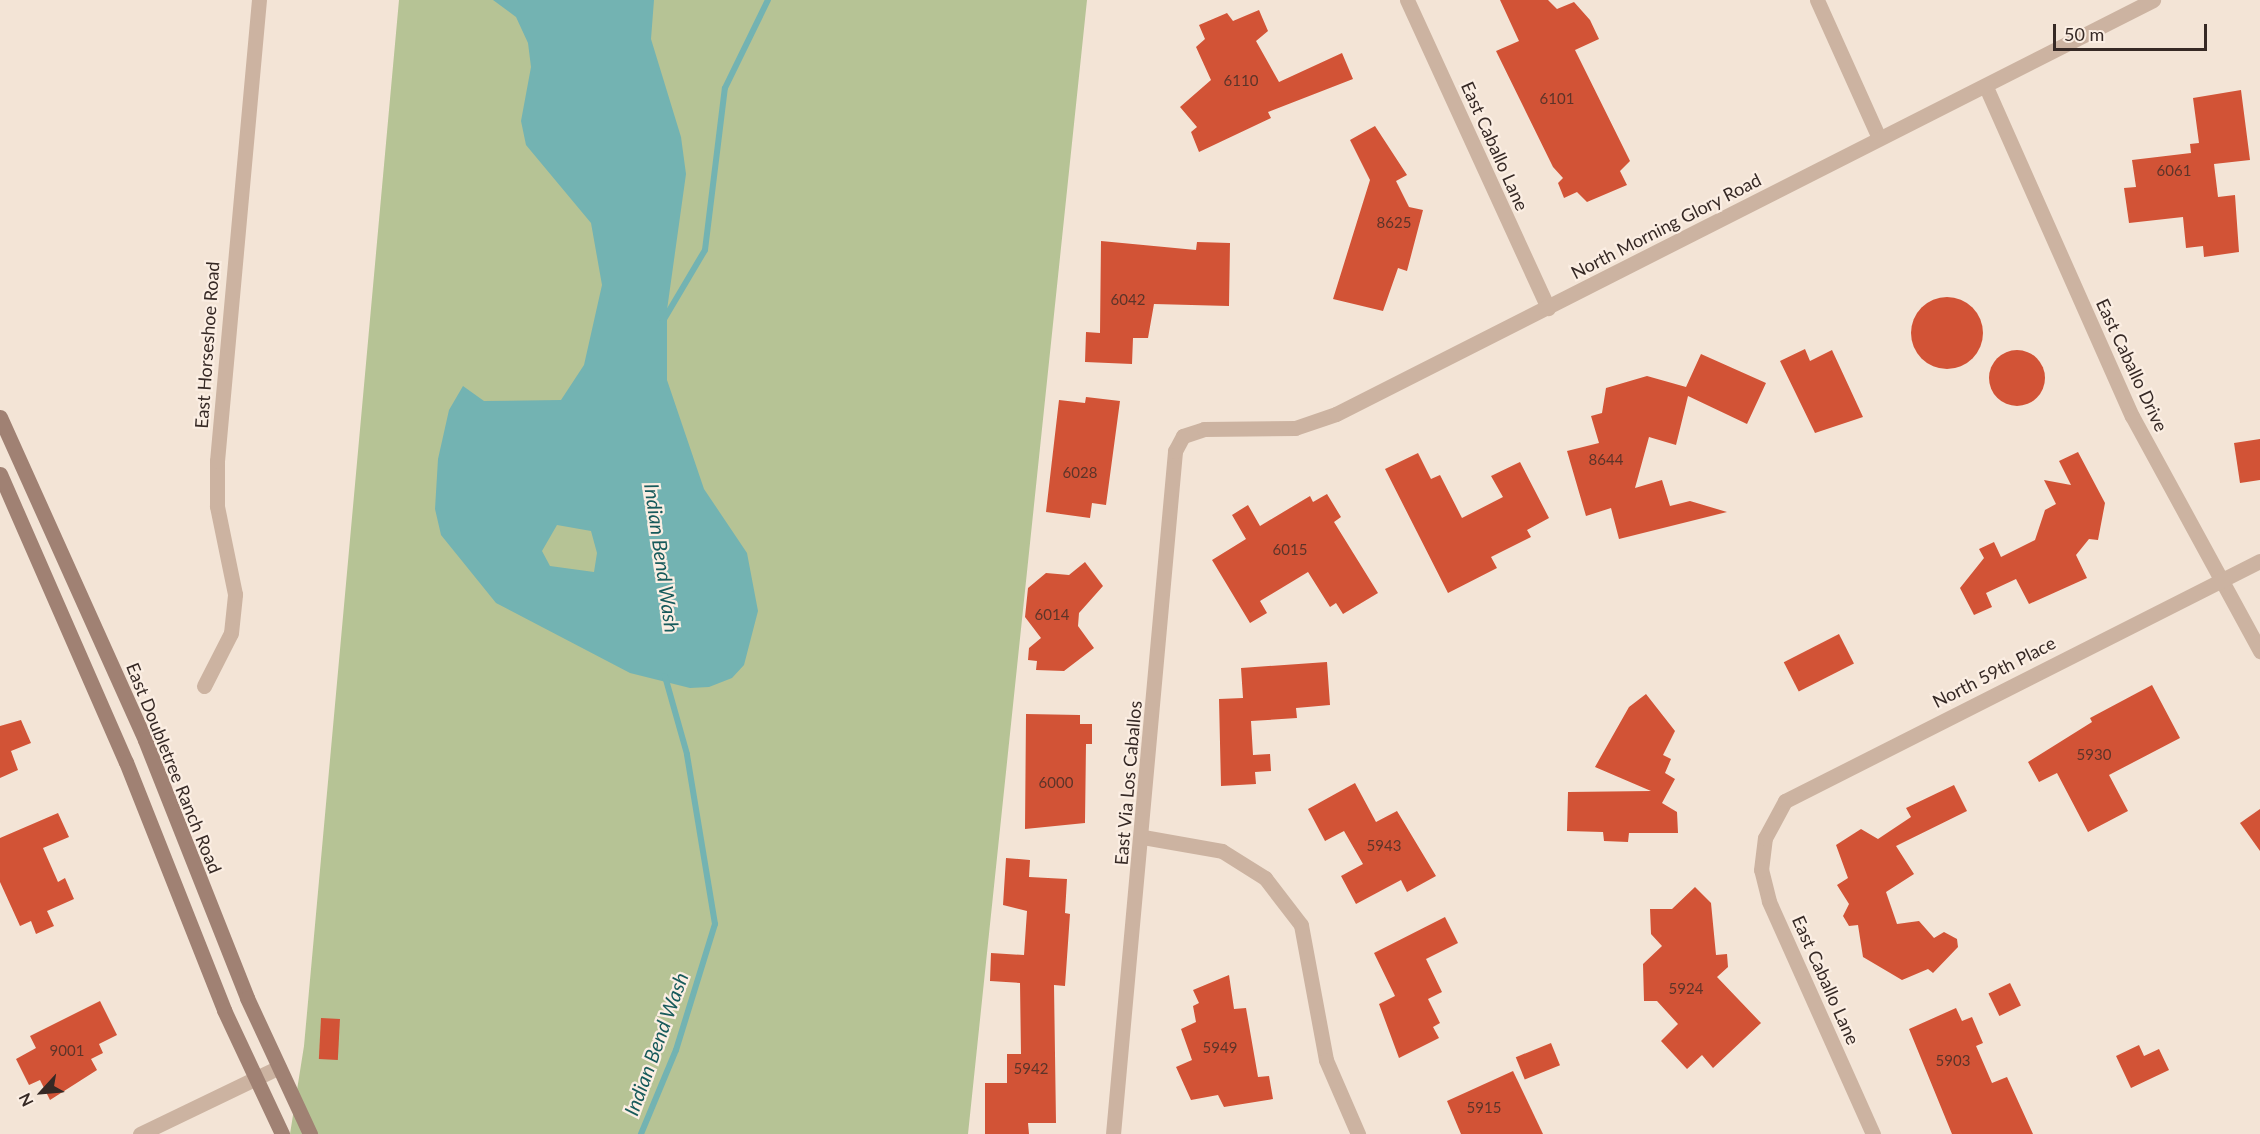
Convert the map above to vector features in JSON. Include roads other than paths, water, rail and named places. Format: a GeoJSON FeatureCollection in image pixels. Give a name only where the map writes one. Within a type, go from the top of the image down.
{"type":"FeatureCollection","features":[{"type":"Feature","properties":{"kind":"main road","name":"East Doubletree Ranch Road"},"geometry":{"type":"LineString","coordinates":[[0,417],[145,740],[279,1067],[310,1134]]}},
{"type":"Feature","properties":{"kind":"main road"},"geometry":{"type":"LineString","coordinates":[[0,474],[122,750],[255,1078],[282,1134]]}},
{"type":"Feature","properties":{"kind":"main road"},"geometry":{"type":"LineString","coordinates":[[122,750],[145,740]]}},
{"type":"Feature","properties":{"kind":"street","name":"East Horseshoe Road"},"geometry":{"type":"LineString","coordinates":[[204,686],[231,633],[235,594],[217,506],[217,461],[259,0]]}},
{"type":"Feature","properties":{"kind":"street","name":"East Caballo Lane"},"geometry":{"type":"LineString","coordinates":[[1407,0],[1548,308]]}},
{"type":"Feature","properties":{"kind":"street"},"geometry":{"type":"LineString","coordinates":[[1817,0],[1879,138]]}},
{"type":"Feature","properties":{"kind":"street","name":"North Morning Glory Road"},"geometry":{"type":"LineString","coordinates":[[1183,436],[1204,429],[1245,432],[1305,425],[1548,308],[2153,0]]}},
{"type":"Feature","properties":{"kind":"street","name":"East Caballo Drive"},"geometry":{"type":"LineString","coordinates":[[1986,87],[2132,416],[2218,581],[2260,651]]}},
{"type":"Feature","properties":{"kind":"street","name":"East Via Los Caballos"},"geometry":{"type":"LineString","coordinates":[[1113,1134],[1143,837],[1175,451],[1183,436]]}},
{"type":"Feature","properties":{"kind":"street","name":"North 59th Place"},"geometry":{"type":"LineString","coordinates":[[1765,838],[1785,801],[2260,561]]}},
{"type":"Feature","properties":{"kind":"street"},"geometry":{"type":"LineString","coordinates":[[1143,837],[1222,852],[1265,878],[1301,926],[1326,1060],[1358,1134]]}},
{"type":"Feature","properties":{"kind":"street","name":"East Caballo Lane"},"geometry":{"type":"LineString","coordinates":[[1765,838],[1761,870],[1769,901],[1873,1134]]}},
{"type":"Feature","properties":{"kind":"street"},"geometry":{"type":"LineString","coordinates":[[140,1134],[279,1067]]}},
{"type":"Feature","properties":{"kind":"water"},"geometry":{"type":"Polygon","coordinates":[[[493,0],[654,0],[651,39],[681,137],[686,174],[667,310],[667,380],[704,489],[747,553],[758,611],[744,665],[732,678],[709,687],[690,688],[630,673],[496,603],[441,535],[435,509],[438,459],[449,410],[463,386],[484,401],[561,400],[584,365],[602,285],[591,223],[526,145],[521,121],[531,67],[528,43],[516,17],[493,0]],[[557,525],[542,551],[550,566],[594,572],[597,553],[591,531],[557,525]]]}},
{"type":"Feature","properties":{"kind":"waterway","name":"Indian Bend Wash"},"geometry":{"type":"LineString","coordinates":[[663,321],[705,250],[725,88],[768,0]]}},
{"type":"Feature","properties":{"kind":"waterway","name":"Indian Bend Wash"},"geometry":{"type":"LineString","coordinates":[[641,1134],[676,1050],[715,924],[687,754],[665,676]]}}]}
